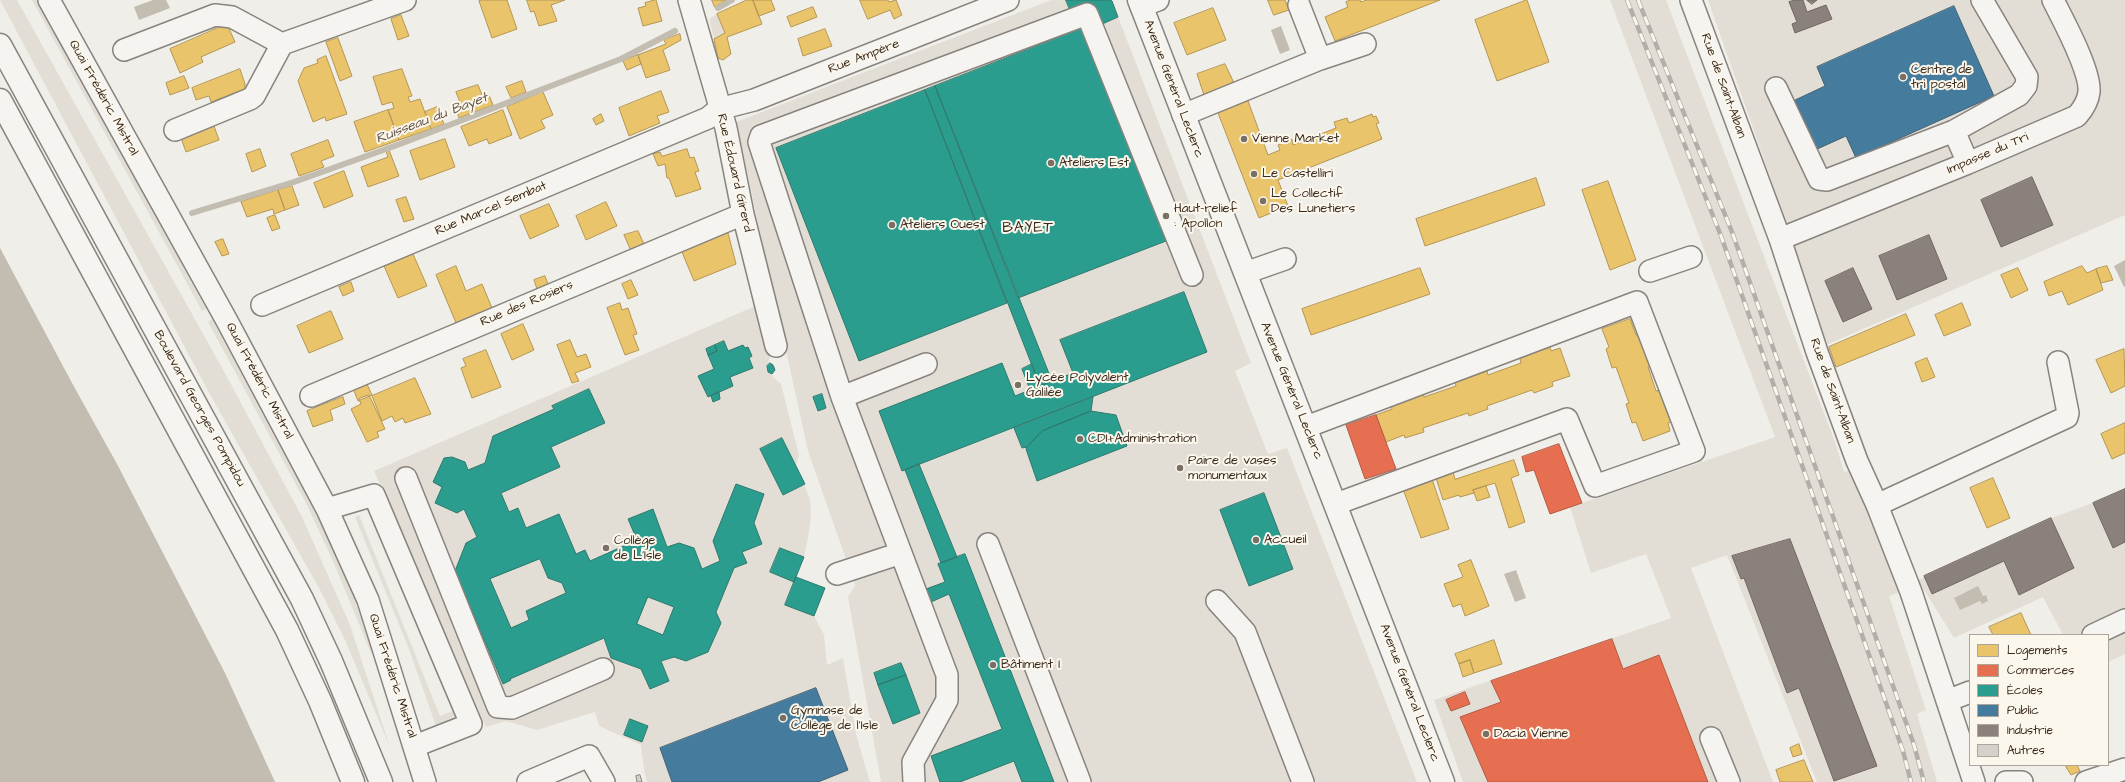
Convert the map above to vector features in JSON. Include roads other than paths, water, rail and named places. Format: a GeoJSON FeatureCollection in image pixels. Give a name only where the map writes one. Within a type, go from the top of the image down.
{"type":"FeatureCollection","features":[{"type":"Feature","properties":{"kind":"main road","name":"Avenue Général Leclerc"},"geometry":{"type":"LineString","coordinates":[[1146,2],[1183,115],[1306,427],[1443,782]]}},
{"type":"Feature","properties":{"kind":"main road","name":"Boulevard Georges Pompidou"},"geometry":{"type":"LineString","coordinates":[[0,45],[302,599],[332,661],[381,782]]}},
{"type":"Feature","properties":{"kind":"main road","name":"Boulevard Georges Pompidou"},"geometry":{"type":"LineString","coordinates":[[0,100],[287,630],[320,700],[354,782]]}},
{"type":"Feature","properties":{"kind":"street","name":"Quai Frédéric Mistral"},"geometry":{"type":"LineString","coordinates":[[49,0],[227,321],[327,509],[368,600],[415,746],[425,782]]}},
{"type":"Feature","properties":{"kind":"street"},"geometry":{"type":"LineString","coordinates":[[175,130],[254,96],[282,44],[405,0]]}},
{"type":"Feature","properties":{"kind":"street","name":"Rue Édouard Girerd"},"geometry":{"type":"LineString","coordinates":[[689,0],[719,109],[726,128],[743,214],[776,346]]}},
{"type":"Feature","properties":{"kind":"street","name":"Rue Ampère"},"geometry":{"type":"LineString","coordinates":[[719,109],[754,100],[1008,0]]}},
{"type":"Feature","properties":{"kind":"street","name":"Rue de Saint-Alban"},"geometry":{"type":"LineString","coordinates":[[1692,0],[1780,239],[1817,352],[1857,461],[1877,505],[1911,592],[1974,782]]}},
{"type":"Feature","properties":{"kind":"street"},"geometry":{"type":"LineString","coordinates":[[1776,88],[1819,178],[1827,180],[1954,131],[2020,95],[2026,86],[2027,77],[1982,0]]}},
{"type":"Feature","properties":{"kind":"street","name":"Impasse du Tri"},"geometry":{"type":"LineString","coordinates":[[1780,239],[1968,163],[2077,116],[2086,105],[2090,91],[2087,75],[2053,0]]}},
{"type":"Feature","properties":{"kind":"street"},"geometry":{"type":"LineString","coordinates":[[1299,5],[1320,60]]}},
{"type":"Feature","properties":{"kind":"street"},"geometry":{"type":"LineString","coordinates":[[914,782],[913,762],[940,716],[947,700],[947,675],[842,397],[759,142],[761,136],[1087,14],[1192,275]]}},
{"type":"Feature","properties":{"kind":"street"},"geometry":{"type":"LineString","coordinates":[[124,50],[215,15],[232,17],[282,44]]}},
{"type":"Feature","properties":{"kind":"street"},"geometry":{"type":"LineString","coordinates":[[1183,115],[1320,60],[1365,44]]}},
{"type":"Feature","properties":{"kind":"street","name":"Rue Marcel Sembat"},"geometry":{"type":"LineString","coordinates":[[262,306],[708,118],[719,109]]}},
{"type":"Feature","properties":{"kind":"street"},"geometry":{"type":"LineString","coordinates":[[1954,131],[1968,163]]}},
{"type":"Feature","properties":{"kind":"street","name":"Rue des Rosiers"},"geometry":{"type":"LineString","coordinates":[[311,396],[743,214]]}},
{"type":"Feature","properties":{"kind":"street"},"geometry":{"type":"LineString","coordinates":[[1650,271],[1692,257]]}},
{"type":"Feature","properties":{"kind":"street"},"geometry":{"type":"LineString","coordinates":[[1245,273],[1285,259]]}},
{"type":"Feature","properties":{"kind":"street"},"geometry":{"type":"LineString","coordinates":[[1306,427],[1637,302],[1694,451],[1595,486],[1567,419],[1336,504]]}},
{"type":"Feature","properties":{"kind":"street"},"geometry":{"type":"LineString","coordinates":[[1877,505],[2067,418],[2068,412],[2058,362]]}},
{"type":"Feature","properties":{"kind":"street"},"geometry":{"type":"LineString","coordinates":[[842,397],[926,364]]}},
{"type":"Feature","properties":{"kind":"street"},"geometry":{"type":"LineString","coordinates":[[406,478],[498,707]]}},
{"type":"Feature","properties":{"kind":"street"},"geometry":{"type":"LineString","coordinates":[[327,509],[374,495],[471,724]]}},
{"type":"Feature","properties":{"kind":"street"},"geometry":{"type":"LineString","coordinates":[[988,544],[1080,782]]}},
{"type":"Feature","properties":{"kind":"street"},"geometry":{"type":"LineString","coordinates":[[838,574],[901,553]]}},
{"type":"Feature","properties":{"kind":"street"},"geometry":{"type":"LineString","coordinates":[[1217,601],[1245,632],[1303,782]]}},
{"type":"Feature","properties":{"kind":"street"},"geometry":{"type":"LineString","coordinates":[[2095,634],[2125,620]]}},
{"type":"Feature","properties":{"kind":"street"},"geometry":{"type":"LineString","coordinates":[[415,746],[486,717],[498,707],[512,708],[603,669]]}},
{"type":"Feature","properties":{"kind":"street"},"geometry":{"type":"LineString","coordinates":[[1947,701],[1969,692]]}},
{"type":"Feature","properties":{"kind":"street"},"geometry":{"type":"LineString","coordinates":[[1711,738],[1729,782]]}},
{"type":"Feature","properties":{"kind":"street"},"geometry":{"type":"LineString","coordinates":[[528,782],[589,756],[602,782]]}},
{"type":"Feature","properties":{"kind":"street"},"geometry":{"type":"LineString","coordinates":[[2086,782],[2125,768]]}},
{"type":"Feature","properties":{"kind":"street"},"geometry":{"type":"LineString","coordinates":[[2006,782],[2022,782]]}},
{"type":"Feature","properties":{"kind":"waterway","name":"Ruisseau du Bayet"},"geometry":{"type":"LineString","coordinates":[[718,8],[732,0]]}},
{"type":"Feature","properties":{"kind":"waterway","name":"Ruisseau du Bayet"},"geometry":{"type":"LineString","coordinates":[[192,213],[294,182],[400,144],[621,59],[675,31]]}},
{"type":"Feature","properties":{"kind":"railway"},"geometry":{"type":"LineString","coordinates":[[1627,0],[1721,236],[1903,751],[1911,782]]}},
{"type":"Feature","properties":{"kind":"railway"},"geometry":{"type":"LineString","coordinates":[[1638,0],[1732,232],[1914,745],[1924,782]]}},
{"type":"Feature","properties":{"kind":"place","name":"Centre de tri postal"},"geometry":{"type":"Point","coordinates":[1903,77]}},
{"type":"Feature","properties":{"kind":"place","name":"Vienne Market"},"geometry":{"type":"Point","coordinates":[1244,139]}},
{"type":"Feature","properties":{"kind":"place","name":"Ateliers Est"},"geometry":{"type":"Point","coordinates":[1051,163]}},
{"type":"Feature","properties":{"kind":"place","name":"Le Castelliri"},"geometry":{"type":"Point","coordinates":[1254,174]}},
{"type":"Feature","properties":{"kind":"place","name":"Le Collectif Des Lunetiers"},"geometry":{"type":"Point","coordinates":[1263,201]}},
{"type":"Feature","properties":{"kind":"place","name":"Haut-relief : Apollon"},"geometry":{"type":"Point","coordinates":[1166,216]}},
{"type":"Feature","properties":{"kind":"place","name":"Ateliers Ouest"},"geometry":{"type":"Point","coordinates":[892,225]}},
{"type":"Feature","properties":{"kind":"place","name":"Lycée Polyvalent Galilée"},"geometry":{"type":"Point","coordinates":[1018,385]}},
{"type":"Feature","properties":{"kind":"place","name":"CDI+Administration"},"geometry":{"type":"Point","coordinates":[1080,439]}},
{"type":"Feature","properties":{"kind":"place","name":"Paire de vases monumentaux"},"geometry":{"type":"Point","coordinates":[1180,468]}},
{"type":"Feature","properties":{"kind":"place","name":"Accueil"},"geometry":{"type":"Point","coordinates":[1256,540]}},
{"type":"Feature","properties":{"kind":"place","name":"Collège de L'Isle"},"geometry":{"type":"Point","coordinates":[606,548]}},
{"type":"Feature","properties":{"kind":"place","name":"Bâtiment I"},"geometry":{"type":"Point","coordinates":[993,665]}},
{"type":"Feature","properties":{"kind":"place","name":"Gymnase de Collège de l'Isle"},"geometry":{"type":"Point","coordinates":[783,718]}},
{"type":"Feature","properties":{"kind":"place","name":"Dacia Vienne"},"geometry":{"type":"Point","coordinates":[1486,734]}},
{"type":"Feature","properties":{"kind":"district","name":"BAYET"},"geometry":{"type":"Point","coordinates":[1028,229]}}]}
